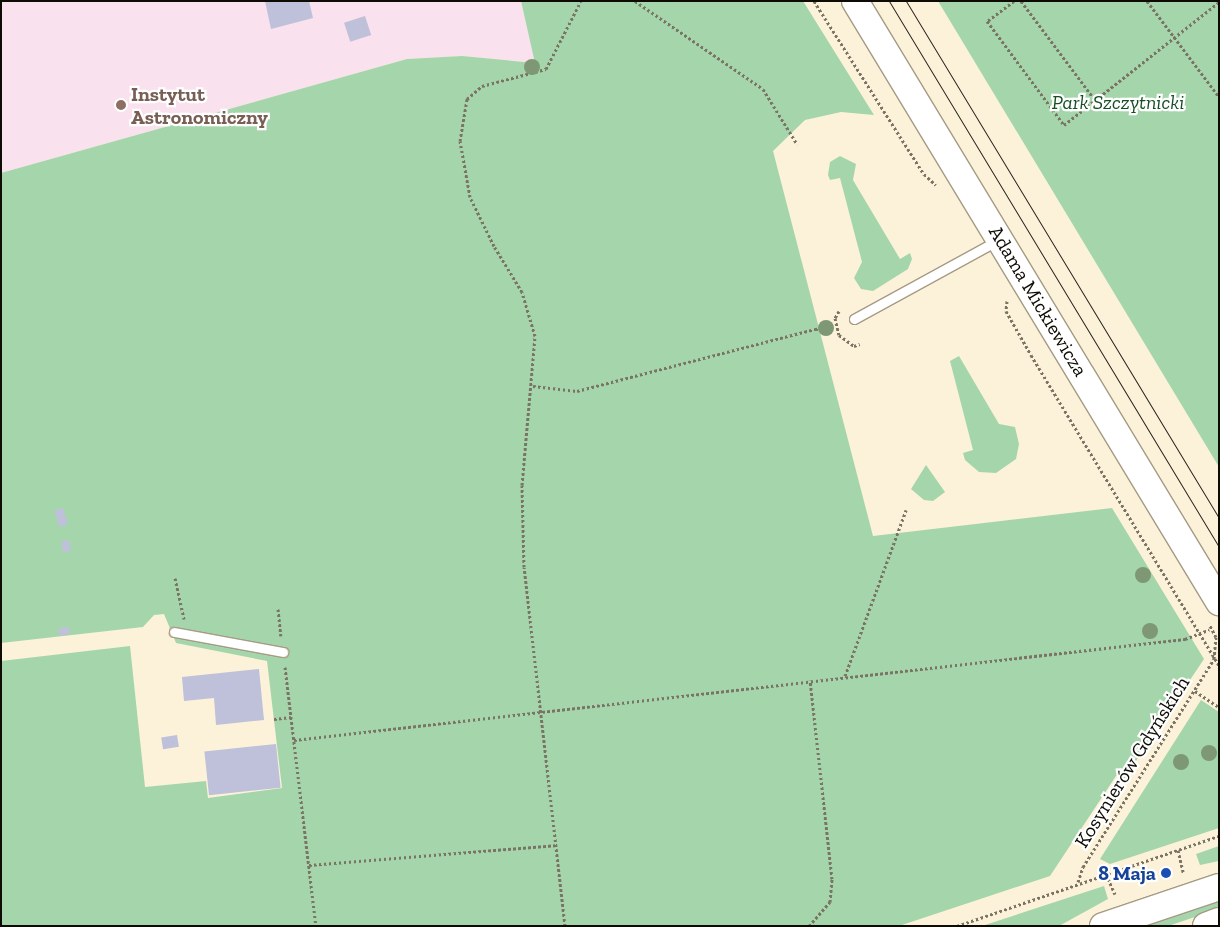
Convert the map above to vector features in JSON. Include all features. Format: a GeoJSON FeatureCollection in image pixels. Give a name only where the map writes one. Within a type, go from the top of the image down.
{"type":"FeatureCollection","features":[{"type":"Feature","properties":{"kind":"main road","name":"Adama Mickiewicza"},"geometry":{"type":"LineString","coordinates":[[854,1],[1219,602]]}},
{"type":"Feature","properties":{"kind":"main road"},"geometry":{"type":"LineString","coordinates":[[1103,926],[1219,887]]}},
{"type":"Feature","properties":{"kind":"main road"},"geometry":{"type":"LineString","coordinates":[[1206,926],[1219,921]]}},
{"type":"Feature","properties":{"kind":"lane"},"geometry":{"type":"LineString","coordinates":[[854,319],[1000,239]]}},
{"type":"Feature","properties":{"kind":"lane"},"geometry":{"type":"LineString","coordinates":[[174,632],[187,632],[283,652]]}},
{"type":"Feature","properties":{"kind":"path"},"geometry":{"type":"LineString","coordinates":[[565,926],[540,712],[522,527],[524,456],[533,386],[535,336],[522,292],[494,246],[470,197],[460,141],[461,115],[467,99],[482,86],[546,70],[581,1]]}},
{"type":"Feature","properties":{"kind":"path"},"geometry":{"type":"LineString","coordinates":[[635,1],[763,89],[797,144]]}},
{"type":"Feature","properties":{"kind":"path"},"geometry":{"type":"LineString","coordinates":[[814,1],[924,174],[939,187]]}},
{"type":"Feature","properties":{"kind":"path"},"geometry":{"type":"LineString","coordinates":[[1014,1],[987,21],[1064,125],[1219,2]]}},
{"type":"Feature","properties":{"kind":"path"},"geometry":{"type":"LineString","coordinates":[[1021,1],[1094,100]]}},
{"type":"Feature","properties":{"kind":"path"},"geometry":{"type":"LineString","coordinates":[[1147,1],[1219,98]]}},
{"type":"Feature","properties":{"kind":"path"},"geometry":{"type":"LineString","coordinates":[[1007,300],[1006,311],[1199,636],[1219,666]]}},
{"type":"Feature","properties":{"kind":"path"},"geometry":{"type":"LineString","coordinates":[[533,386],[577,391],[815,329],[836,327]]}},
{"type":"Feature","properties":{"kind":"path"},"geometry":{"type":"LineString","coordinates":[[845,676],[906,510]]}},
{"type":"Feature","properties":{"kind":"path"},"geometry":{"type":"LineString","coordinates":[[175,578],[187,632]]}},
{"type":"Feature","properties":{"kind":"path"},"geometry":{"type":"LineString","coordinates":[[278,609],[316,926]]}},
{"type":"Feature","properties":{"kind":"path"},"geometry":{"type":"LineString","coordinates":[[294,740],[1199,636],[1208,630]]}},
{"type":"Feature","properties":{"kind":"path"},"geometry":{"type":"LineString","coordinates":[[1214,659],[1216,648]]}},
{"type":"Feature","properties":{"kind":"path","name":"Kosynierów Gdyńskich"},"geometry":{"type":"LineString","coordinates":[[1078,882],[1083,867],[1214,659]]}},
{"type":"Feature","properties":{"kind":"path"},"geometry":{"type":"LineString","coordinates":[[809,926],[830,902],[832,879],[810,680]]}},
{"type":"Feature","properties":{"kind":"path"},"geometry":{"type":"LineString","coordinates":[[1195,691],[1219,707]]}},
{"type":"Feature","properties":{"kind":"path"},"geometry":{"type":"LineString","coordinates":[[274,719],[291,717]]}},
{"type":"Feature","properties":{"kind":"path"},"geometry":{"type":"LineString","coordinates":[[957,926],[1078,882],[1219,836]]}},
{"type":"Feature","properties":{"kind":"path"},"geometry":{"type":"LineString","coordinates":[[309,865],[555,845]]}},
{"type":"Feature","properties":{"kind":"path"},"geometry":{"type":"LineString","coordinates":[[1176,874],[1186,871],[1178,850]]}},
{"type":"Feature","properties":{"kind":"path"},"geometry":{"type":"LineString","coordinates":[[1106,874],[1114,895],[1123,892]]}},
{"type":"Feature","properties":{"kind":"shaded area","name":"Instytut Astronomiczny"},"geometry":{"type":"Polygon","coordinates":[[[1,1],[521,1],[536,63],[462,56],[407,59],[1,173],[1,1]]]}},
{"type":"Feature","properties":{"kind":"green space"},"geometry":{"type":"Polygon","coordinates":[[[521,1],[803,1],[874,115],[841,112],[805,120],[773,151],[873,536],[1112,508],[1204,659],[1124,779],[1116,776],[1050,876],[899,926],[1,926],[1,661],[130,646],[145,787],[206,781],[208,798],[282,788],[267,661],[176,643],[164,614],[154,615],[143,627],[1,643],[1,173],[407,59],[462,56],[535,63],[521,1]]]}},
{"type":"Feature","properties":{"kind":"green space","name":"Park Szczytnicki"},"geometry":{"type":"Polygon","coordinates":[[[938,1],[1219,1],[1219,467],[938,1]]]}},
{"type":"Feature","properties":{"kind":"green space"},"geometry":{"type":"Polygon","coordinates":[[[840,156],[856,164],[853,180],[900,259],[910,253],[912,259],[908,269],[873,291],[861,289],[854,278],[862,262],[840,178],[830,180],[828,175],[830,162],[840,156]]]}},
{"type":"Feature","properties":{"kind":"green space"},"geometry":{"type":"Polygon","coordinates":[[[959,356],[999,424],[1015,427],[1019,444],[1016,459],[996,473],[979,472],[965,460],[963,453],[973,450],[950,361],[959,356]]]}},
{"type":"Feature","properties":{"kind":"green space"},"geometry":{"type":"Polygon","coordinates":[[[926,465],[945,492],[933,501],[924,500],[911,489],[926,465]]]}},
{"type":"Feature","properties":{"kind":"green space"},"geometry":{"type":"Polygon","coordinates":[[[1201,700],[1219,712],[1219,828],[1110,864],[1100,859],[1201,700]]]}},
{"type":"Feature","properties":{"kind":"green space"},"geometry":{"type":"Polygon","coordinates":[[[1219,846],[1219,861],[1200,865],[1196,854],[1219,846]]]}},
{"type":"Feature","properties":{"kind":"green space"},"geometry":{"type":"Polygon","coordinates":[[[1104,886],[1108,899],[1059,926],[982,926],[1104,886]]]}},
{"type":"Feature","properties":{"kind":"green space"},"geometry":{"type":"Polygon","coordinates":[[[1219,901],[1219,909],[1168,926],[1144,926],[1219,901]]]}},
{"type":"Feature","properties":{"kind":"building"},"geometry":{"type":"Polygon","coordinates":[[[265,1],[309,1],[313,18],[271,29],[265,1]]]}},
{"type":"Feature","properties":{"kind":"building"},"geometry":{"type":"Polygon","coordinates":[[[365,16],[371,35],[350,42],[344,23],[365,16]]]}},
{"type":"Feature","properties":{"kind":"building"},"geometry":{"type":"Polygon","coordinates":[[[63,508],[68,524],[59,527],[54,511],[63,508]]]}},
{"type":"Feature","properties":{"kind":"building"},"geometry":{"type":"Polygon","coordinates":[[[69,540],[71,551],[63,552],[61,541],[69,540]]]}},
{"type":"Feature","properties":{"kind":"building"},"geometry":{"type":"Polygon","coordinates":[[[69,627],[70,634],[59,635],[58,629],[69,627]]]}},
{"type":"Feature","properties":{"kind":"building"},"geometry":{"type":"Polygon","coordinates":[[[259,669],[264,720],[216,725],[214,698],[184,701],[182,677],[259,669]]]}},
{"type":"Feature","properties":{"kind":"building"},"geometry":{"type":"Polygon","coordinates":[[[177,735],[179,747],[163,749],[161,738],[177,735]]]}},
{"type":"Feature","properties":{"kind":"building"},"geometry":{"type":"Polygon","coordinates":[[[276,744],[281,788],[209,795],[204,752],[276,744]]]}},
{"type":"Feature","properties":{"kind":"tram line"},"geometry":{"type":"LineString","coordinates":[[889,1],[1219,547]]}},
{"type":"Feature","properties":{"kind":"tram line"},"geometry":{"type":"LineString","coordinates":[[906,1],[1219,518]]}},
{"type":"Feature","properties":{"kind":"place","name":"Instytut Astronomiczny"},"geometry":{"type":"Point","coordinates":[121,105]}},
{"type":"Feature","properties":{"kind":"place","name":"8 Maja"},"geometry":{"type":"Point","coordinates":[1166,873]}}]}
